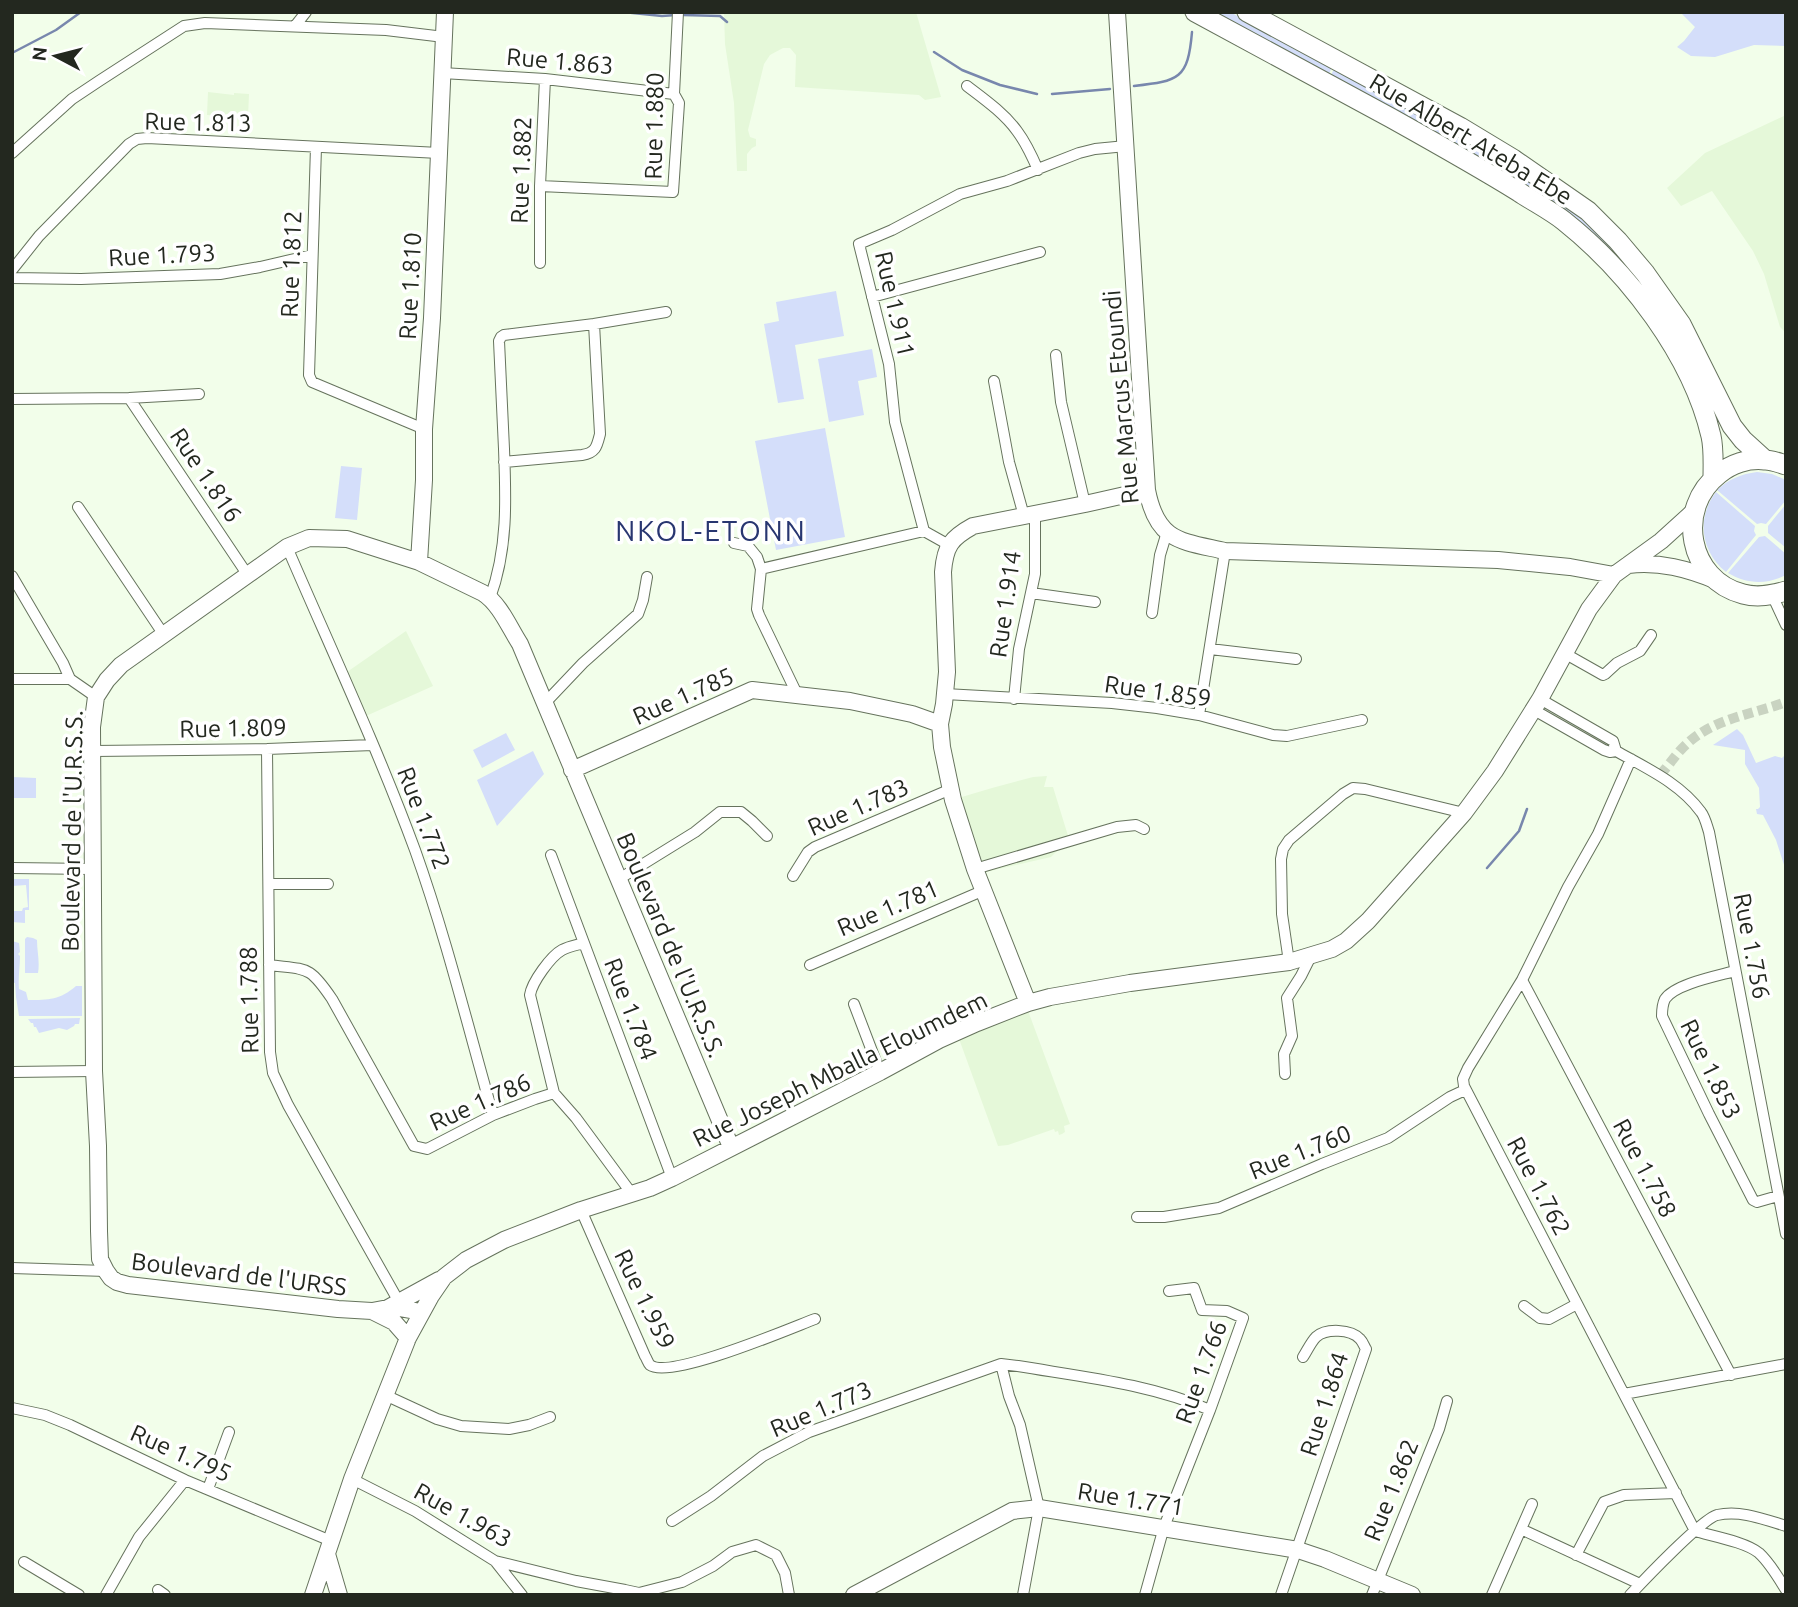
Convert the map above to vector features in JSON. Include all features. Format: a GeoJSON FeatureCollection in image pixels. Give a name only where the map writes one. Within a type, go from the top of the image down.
{"type":"FeatureCollection","features":[{"type":"Feature","properties":{"kind":"highway","name":"Rue Albert Ateba Ebe"},"geometry":{"type":"LineString","coordinates":[[1195,12],[1452,152],[1562,219],[1603,255],[1651,313],[1671,343],[1689,378],[1711,436],[1713,478]]}},
{"type":"Feature","properties":{"kind":"highway"},"geometry":{"type":"LineString","coordinates":[[1247,12],[1460,127],[1513,159],[1588,211],[1645,273],[1681,324],[1732,426],[1765,460]]}},
{"type":"Feature","properties":{"kind":"highway"},"geometry":{"type":"LineString","coordinates":[[1782,592],[1757,596],[1743,594],[1717,581],[1698,557],[1692,526],[1698,499],[1713,478],[1724,470],[1751,460],[1786,465]]}},
{"type":"Feature","properties":{"kind":"street"},"geometry":{"type":"LineString","coordinates":[[295,26],[306,12]]}},
{"type":"Feature","properties":{"kind":"street","name":"Rue 1.810"},"geometry":{"type":"LineString","coordinates":[[419,562],[445,12]]}},
{"type":"Feature","properties":{"kind":"street","name":"Rue 1.880"},"geometry":{"type":"LineString","coordinates":[[540,186],[673,192],[679,103],[674,93],[678,12]]}},
{"type":"Feature","properties":{"kind":"street","name":"Rue Marcus Etoundi"},"geometry":{"type":"LineString","coordinates":[[1117,12],[1147,490],[1155,515],[1167,532],[1188,544],[1225,551],[1498,560],[1620,570]]}},
{"type":"Feature","properties":{"kind":"street"},"geometry":{"type":"LineString","coordinates":[[12,153],[72,99],[184,26],[205,23],[295,26],[386,30],[444,37]]}},
{"type":"Feature","properties":{"kind":"street","name":"Rue 1.863"},"geometry":{"type":"LineString","coordinates":[[442,73],[545,79],[674,93]]}},
{"type":"Feature","properties":{"kind":"street","name":"Rue 1.882"},"geometry":{"type":"LineString","coordinates":[[540,263],[545,79]]}},
{"type":"Feature","properties":{"kind":"street"},"geometry":{"type":"LineString","coordinates":[[967,86],[1016,129],[1038,170]]}},
{"type":"Feature","properties":{"kind":"street","name":"Rue 1.813"},"geometry":{"type":"LineString","coordinates":[[12,270],[39,236],[136,139],[439,153]]}},
{"type":"Feature","properties":{"kind":"street","name":"Rue 1.911"},"geometry":{"type":"LineString","coordinates":[[924,531],[895,422],[889,364],[859,244],[960,194],[1007,181],[1079,153],[1126,146]]}},
{"type":"Feature","properties":{"kind":"street","name":"Rue 1.812"},"geometry":{"type":"LineString","coordinates":[[316,147],[309,375],[312,382],[424,429]]}},
{"type":"Feature","properties":{"kind":"street"},"geometry":{"type":"LineString","coordinates":[[872,297],[1040,252]]}},
{"type":"Feature","properties":{"kind":"street","name":"Rue 1.793"},"geometry":{"type":"LineString","coordinates":[[12,278],[81,279],[220,274],[312,255]]}},
{"type":"Feature","properties":{"kind":"street"},"geometry":{"type":"LineString","coordinates":[[490,597],[505,533],[501,337],[666,313]]}},
{"type":"Feature","properties":{"kind":"street"},"geometry":{"type":"LineString","coordinates":[[504,462],[590,454],[597,448],[600,434],[594,324]]}},
{"type":"Feature","properties":{"kind":"street"},"geometry":{"type":"LineString","coordinates":[[1056,355],[1061,402],[1085,504]]}},
{"type":"Feature","properties":{"kind":"street","name":"Rue 1.914"},"geometry":{"type":"LineString","coordinates":[[994,381],[1009,462],[1030,515],[1035,574],[1020,649],[1014,699]]}},
{"type":"Feature","properties":{"kind":"street"},"geometry":{"type":"LineString","coordinates":[[12,399],[129,398],[199,394]]}},
{"type":"Feature","properties":{"kind":"street","name":"Rue 1.816"},"geometry":{"type":"LineString","coordinates":[[129,398],[247,574]]}},
{"type":"Feature","properties":{"kind":"street"},"geometry":{"type":"LineString","coordinates":[[1028,1003],[982,891],[957,814],[942,747],[940,724],[947,672],[944,556],[948,545],[959,534],[974,526],[1147,490]]}},
{"type":"Feature","properties":{"kind":"street"},"geometry":{"type":"LineString","coordinates":[[78,507],[164,635]]}},
{"type":"Feature","properties":{"kind":"street","name":"Rue Joseph Mballa Eloumdem"},"geometry":{"type":"LineString","coordinates":[[316,1587],[352,1479],[408,1338],[421,1312],[444,1278],[466,1259],[504,1240],[672,1178],[939,1040],[1028,1003],[1130,983],[1289,962],[1332,949],[1368,921],[1464,813],[1501,763],[1537,705],[1589,609],[1620,570],[1661,541],[1694,511]]}},
{"type":"Feature","properties":{"kind":"street"},"geometry":{"type":"LineString","coordinates":[[761,569],[924,531],[948,545]]}},
{"type":"Feature","properties":{"kind":"street"},"geometry":{"type":"LineString","coordinates":[[1152,613],[1167,532]]}},
{"type":"Feature","properties":{"kind":"street","name":"Boulevard de l'U.R.S.S."},"geometry":{"type":"LineString","coordinates":[[106,1271],[100,1259],[94,1071],[92,727],[96,697],[121,665],[247,574],[287,547],[309,538],[347,539],[419,562],[490,597],[520,644],[732,1147]]}},
{"type":"Feature","properties":{"kind":"street"},"geometry":{"type":"LineString","coordinates":[[734,543],[748,546],[757,557],[761,569],[757,609],[797,694]]}},
{"type":"Feature","properties":{"kind":"street","name":"Rue 1.772"},"geometry":{"type":"LineString","coordinates":[[287,547],[373,745],[414,849],[432,900],[493,1115]]}},
{"type":"Feature","properties":{"kind":"street"},"geometry":{"type":"LineString","coordinates":[[1199,715],[1225,551]]}},
{"type":"Feature","properties":{"kind":"street"},"geometry":{"type":"LineString","coordinates":[[1620,570],[1652,564],[1663,565],[1717,581]]}},
{"type":"Feature","properties":{"kind":"street"},"geometry":{"type":"LineString","coordinates":[[12,576],[70,680],[96,697]]}},
{"type":"Feature","properties":{"kind":"street"},"geometry":{"type":"LineString","coordinates":[[545,703],[583,663],[638,614],[647,577]]}},
{"type":"Feature","properties":{"kind":"street"},"geometry":{"type":"LineString","coordinates":[[1782,592],[1786,625]]}},
{"type":"Feature","properties":{"kind":"street"},"geometry":{"type":"LineString","coordinates":[[1031,593],[1094,602]]}},
{"type":"Feature","properties":{"kind":"street"},"geometry":{"type":"LineString","coordinates":[[1564,653],[1603,675],[1617,663],[1640,651],[1651,635]]}},
{"type":"Feature","properties":{"kind":"street"},"geometry":{"type":"LineString","coordinates":[[1210,649],[1296,659]]}},
{"type":"Feature","properties":{"kind":"street"},"geometry":{"type":"LineString","coordinates":[[12,679],[70,680]]}},
{"type":"Feature","properties":{"kind":"street","name":"Rue 1.785"},"geometry":{"type":"LineString","coordinates":[[572,770],[752,690],[850,701],[912,714],[940,724]]}},
{"type":"Feature","properties":{"kind":"street","name":"Rue 1.859"},"geometry":{"type":"LineString","coordinates":[[945,694],[1157,708],[1287,736],[1362,720]]}},
{"type":"Feature","properties":{"kind":"street","name":"Rue 1.756"},"geometry":{"type":"LineString","coordinates":[[1537,705],[1604,750],[1616,751],[1677,786],[1702,813],[1709,832],[1786,1234]]}},
{"type":"Feature","properties":{"kind":"street","name":"Rue 1.809"},"geometry":{"type":"LineString","coordinates":[[93,751],[373,745]]}},
{"type":"Feature","properties":{"kind":"street","name":"Rue 1.788"},"geometry":{"type":"LineString","coordinates":[[267,749],[270,1052],[273,1073],[386,1307]]}},
{"type":"Feature","properties":{"kind":"street"},"geometry":{"type":"LineString","coordinates":[[1465,1090],[1463,1079],[1468,1069],[1522,980],[1568,887],[1598,834],[1631,759]]}},
{"type":"Feature","properties":{"kind":"street"},"geometry":{"type":"LineString","coordinates":[[1289,962],[1282,914],[1281,859],[1289,840],[1307,824],[1353,788],[1464,813]]}},
{"type":"Feature","properties":{"kind":"street","name":"Rue 1.783"},"geometry":{"type":"LineString","coordinates":[[793,876],[808,852],[815,847],[951,789]]}},
{"type":"Feature","properties":{"kind":"street"},"geometry":{"type":"LineString","coordinates":[[619,879],[695,832],[720,812],[741,812],[767,836]]}},
{"type":"Feature","properties":{"kind":"street"},"geometry":{"type":"LineString","coordinates":[[975,869],[1117,827],[1136,825],[1144,829]]}},
{"type":"Feature","properties":{"kind":"street","name":"Rue 1.784"},"geometry":{"type":"LineString","coordinates":[[551,855],[672,1178]]}},
{"type":"Feature","properties":{"kind":"street"},"geometry":{"type":"LineString","coordinates":[[12,869],[92,869]]}},
{"type":"Feature","properties":{"kind":"street"},"geometry":{"type":"LineString","coordinates":[[269,884],[328,884]]}},
{"type":"Feature","properties":{"kind":"street","name":"Rue 1.781"},"geometry":{"type":"LineString","coordinates":[[810,965],[982,891]]}},
{"type":"Feature","properties":{"kind":"street"},"geometry":{"type":"LineString","coordinates":[[554,1093],[530,995],[531,988],[557,953],[584,943]]}},
{"type":"Feature","properties":{"kind":"street"},"geometry":{"type":"LineString","coordinates":[[1285,1074],[1284,1054],[1292,1036],[1287,998],[1311,956]]}},
{"type":"Feature","properties":{"kind":"street","name":"Rue 1.786"},"geometry":{"type":"LineString","coordinates":[[269,965],[308,970],[318,979],[332,999],[414,1146],[427,1149],[493,1115],[554,1093],[576,1118],[632,1194]]}},
{"type":"Feature","properties":{"kind":"street","name":"Rue 1.853"},"geometry":{"type":"LineString","coordinates":[[1735,971],[1671,992],[1661,1008],[1662,1016],[1753,1199],[1760,1202],[1778,1196]]}},
{"type":"Feature","properties":{"kind":"street","name":"Rue 1.758"},"geometry":{"type":"LineString","coordinates":[[1522,980],[1731,1375]]}},
{"type":"Feature","properties":{"kind":"street"},"geometry":{"type":"LineString","coordinates":[[854,1004],[880,1072]]}},
{"type":"Feature","properties":{"kind":"street"},"geometry":{"type":"LineString","coordinates":[[12,1072],[94,1071]]}},
{"type":"Feature","properties":{"kind":"street","name":"Rue 1.760"},"geometry":{"type":"LineString","coordinates":[[1137,1217],[1164,1217],[1219,1208],[1388,1138],[1465,1090]]}},
{"type":"Feature","properties":{"kind":"street","name":"Rue 1.762"},"geometry":{"type":"LineString","coordinates":[[1465,1090],[1695,1531]]}},
{"type":"Feature","properties":{"kind":"street","name":"Rue 1.959"},"geometry":{"type":"LineString","coordinates":[[581,1210],[650,1365],[657,1367],[695,1363],[815,1319]]}},
{"type":"Feature","properties":{"kind":"street"},"geometry":{"type":"LineString","coordinates":[[12,1268],[106,1271]]}},
{"type":"Feature","properties":{"kind":"street","name":"Boulevard de l'URSS"},"geometry":{"type":"LineString","coordinates":[[106,1271],[117,1282],[128,1285],[338,1309],[386,1307],[421,1312]]}},
{"type":"Feature","properties":{"kind":"street"},"geometry":{"type":"LineString","coordinates":[[408,1338],[394,1322],[386,1307],[444,1278]]}},
{"type":"Feature","properties":{"kind":"street","name":"Rue 1.766"},"geometry":{"type":"LineString","coordinates":[[1145,1595],[1164,1527],[1244,1318],[1227,1311],[1202,1310],[1195,1288],[1169,1291]]}},
{"type":"Feature","properties":{"kind":"street"},"geometry":{"type":"LineString","coordinates":[[1524,1306],[1539,1318],[1549,1319],[1577,1304]]}},
{"type":"Feature","properties":{"kind":"street","name":"Rue 1.864"},"geometry":{"type":"LineString","coordinates":[[1281,1595],[1366,1349],[1360,1338],[1349,1333],[1332,1331],[1315,1338],[1303,1357]]}},
{"type":"Feature","properties":{"kind":"street"},"geometry":{"type":"LineString","coordinates":[[1001,1364],[1020,1425],[1039,1508],[1023,1595]]}},
{"type":"Feature","properties":{"kind":"street","name":"Rue 1.773"},"geometry":{"type":"LineString","coordinates":[[672,1521],[711,1496],[763,1456],[809,1432],[1001,1364],[1133,1386],[1178,1397],[1210,1410]]}},
{"type":"Feature","properties":{"kind":"street"},"geometry":{"type":"LineString","coordinates":[[1624,1394],[1786,1364]]}},
{"type":"Feature","properties":{"kind":"street"},"geometry":{"type":"LineString","coordinates":[[385,1395],[437,1419],[461,1426],[509,1429],[550,1417]]}},
{"type":"Feature","properties":{"kind":"street","name":"Rue 1.862"},"geometry":{"type":"LineString","coordinates":[[1375,1588],[1439,1429],[1447,1401]]}},
{"type":"Feature","properties":{"kind":"street","name":"Rue 1.795"},"geometry":{"type":"LineString","coordinates":[[12,1408],[45,1415],[208,1489],[329,1548]]}},
{"type":"Feature","properties":{"kind":"street"},"geometry":{"type":"LineString","coordinates":[[208,1489],[229,1432]]}},
{"type":"Feature","properties":{"kind":"street"},"geometry":{"type":"LineString","coordinates":[[106,1595],[139,1537],[185,1479]]}},
{"type":"Feature","properties":{"kind":"street","name":"Rue 1.963"},"geometry":{"type":"LineString","coordinates":[[352,1479],[415,1511],[495,1562],[639,1592],[682,1582],[713,1566],[732,1552],[756,1545],[776,1555],[785,1573],[789,1595]]}},
{"type":"Feature","properties":{"kind":"street"},"geometry":{"type":"LineString","coordinates":[[1576,1555],[1604,1502],[1624,1495],[1676,1493]]}},
{"type":"Feature","properties":{"kind":"street"},"geometry":{"type":"LineString","coordinates":[[1492,1595],[1532,1504]]}},
{"type":"Feature","properties":{"kind":"street","name":"Rue 1.771"},"geometry":{"type":"LineString","coordinates":[[854,1595],[1012,1511],[1039,1508],[1297,1550],[1325,1559],[1375,1588],[1412,1595]]}},
{"type":"Feature","properties":{"kind":"street"},"geometry":{"type":"LineString","coordinates":[[1630,1595],[1695,1531],[1715,1516],[1749,1514],[1786,1526]]}},
{"type":"Feature","properties":{"kind":"street"},"geometry":{"type":"LineString","coordinates":[[1521,1529],[1640,1584]]}},
{"type":"Feature","properties":{"kind":"street"},"geometry":{"type":"LineString","coordinates":[[1695,1531],[1756,1551],[1786,1590]]}},
{"type":"Feature","properties":{"kind":"street"},"geometry":{"type":"LineString","coordinates":[[329,1548],[339,1595]]}},
{"type":"Feature","properties":{"kind":"street"},"geometry":{"type":"LineString","coordinates":[[24,1562],[79,1595]]}},
{"type":"Feature","properties":{"kind":"street"},"geometry":{"type":"LineString","coordinates":[[495,1562],[522,1595]]}},
{"type":"Feature","properties":{"kind":"street"},"geometry":{"type":"LineString","coordinates":[[316,1587],[333,1595]]}},
{"type":"Feature","properties":{"kind":"shaded area"},"geometry":{"type":"Polygon","coordinates":[[[724,12],[916,12],[941,97],[925,100],[919,95],[795,87],[796,55],[790,48],[783,48],[770,55],[764,64],[748,130],[750,137],[756,139],[756,146],[747,154],[747,171],[737,171],[734,103],[725,44],[724,12]]]}},
{"type":"Feature","properties":{"kind":"shaded area"},"geometry":{"type":"Polygon","coordinates":[[[1215,12],[1230,12],[1332,67],[1329,74],[1215,12]]]}},
{"type":"Feature","properties":{"kind":"shaded area"},"geometry":{"type":"Polygon","coordinates":[[[1680,12],[1786,12],[1786,46],[1754,45],[1715,57],[1691,56],[1677,47],[1695,27],[1680,12]]]}},
{"type":"Feature","properties":{"kind":"shaded area"},"geometry":{"type":"Polygon","coordinates":[[[1334,69],[1397,102],[1454,137],[1451,143],[1331,75],[1334,69]]]}},
{"type":"Feature","properties":{"kind":"shaded area"},"geometry":{"type":"Polygon","coordinates":[[[208,92],[249,94],[248,117],[230,116],[226,119],[225,116],[207,115],[208,92]]]}},
{"type":"Feature","properties":{"kind":"shaded area"},"geometry":{"type":"Polygon","coordinates":[[[1784,116],[1786,333],[1780,327],[1764,274],[1753,251],[1712,191],[1681,206],[1667,188],[1705,153],[1784,116]]]}},
{"type":"Feature","properties":{"kind":"shaded area"},"geometry":{"type":"Polygon","coordinates":[[[1457,138],[1518,172],[1515,178],[1454,144],[1457,138]]]}},
{"type":"Feature","properties":{"kind":"shaded area"},"geometry":{"type":"Polygon","coordinates":[[[1522,174],[1591,224],[1629,263],[1625,266],[1575,218],[1519,180],[1522,174]]]}},
{"type":"Feature","properties":{"kind":"shaded area"},"geometry":{"type":"Polygon","coordinates":[[[836,291],[844,336],[795,345],[804,399],[778,403],[764,324],[779,321],[776,302],[836,291]]]}},
{"type":"Feature","properties":{"kind":"shaded area"},"geometry":{"type":"Polygon","coordinates":[[[872,349],[877,377],[858,381],[864,415],[829,422],[818,359],[872,349]]]}},
{"type":"Feature","properties":{"kind":"shaded area"},"geometry":{"type":"Polygon","coordinates":[[[825,428],[845,537],[776,550],[755,441],[825,428]]]}},
{"type":"Feature","properties":{"kind":"shaded area"},"geometry":{"type":"Polygon","coordinates":[[[341,466],[362,468],[357,520],[335,518],[341,466]]]}},
{"type":"Feature","properties":{"kind":"shaded area"},"geometry":{"type":"Polygon","coordinates":[[[1757,472],[1786,480],[1786,500],[1766,524],[1757,524],[1717,490],[1736,478],[1757,472]]]}},
{"type":"Feature","properties":{"kind":"shaded area"},"geometry":{"type":"Polygon","coordinates":[[[1716,492],[1755,526],[1756,535],[1726,572],[1711,555],[1704,534],[1706,513],[1716,492]]]}},
{"type":"Feature","properties":{"kind":"shaded area"},"geometry":{"type":"Polygon","coordinates":[[[1786,504],[1786,548],[1768,533],[1768,526],[1786,504]]]}},
{"type":"Feature","properties":{"kind":"shaded area"},"geometry":{"type":"Polygon","coordinates":[[[1765,536],[1786,554],[1786,575],[1757,582],[1728,573],[1759,537],[1765,536]]]}},
{"type":"Feature","properties":{"kind":"shaded area"},"geometry":{"type":"Polygon","coordinates":[[[406,631],[433,686],[366,716],[347,672],[406,631]]]}},
{"type":"Feature","properties":{"kind":"shaded area"},"geometry":{"type":"Polygon","coordinates":[[[1737,729],[1743,735],[1756,763],[1775,756],[1782,758],[1786,754],[1786,871],[1776,840],[1763,815],[1757,814],[1756,809],[1760,807],[1759,788],[1745,764],[1745,750],[1713,745],[1737,729]]]}},
{"type":"Feature","properties":{"kind":"shaded area"},"geometry":{"type":"Polygon","coordinates":[[[506,733],[515,750],[482,768],[473,750],[506,733]]]}},
{"type":"Feature","properties":{"kind":"shaded area"},"geometry":{"type":"Polygon","coordinates":[[[533,751],[544,774],[497,826],[477,780],[533,751]]]}},
{"type":"Feature","properties":{"kind":"shaded area"},"geometry":{"type":"Polygon","coordinates":[[[1047,776],[1044,787],[1053,787],[1069,839],[1051,857],[981,873],[955,799],[1033,777],[1047,776]]]}},
{"type":"Feature","properties":{"kind":"shaded area"},"geometry":{"type":"Polygon","coordinates":[[[12,777],[36,778],[36,798],[12,798],[12,777]]]}},
{"type":"Feature","properties":{"kind":"shaded area"},"geometry":{"type":"Polygon","coordinates":[[[12,879],[29,879],[29,910],[25,910],[25,923],[12,922],[13,911],[22,911],[28,907],[26,885],[12,886],[12,879]]]}},
{"type":"Feature","properties":{"kind":"shaded area"},"geometry":{"type":"Polygon","coordinates":[[[27,937],[37,940],[38,973],[25,973],[27,937]]]}},
{"type":"Feature","properties":{"kind":"shaded area"},"geometry":{"type":"Polygon","coordinates":[[[12,941],[19,943],[19,989],[26,992],[28,1000],[54,998],[76,986],[82,986],[82,1016],[19,1016],[15,983],[12,982],[12,941]]]}},
{"type":"Feature","properties":{"kind":"shaded area"},"geometry":{"type":"Polygon","coordinates":[[[1027,1008],[1070,1124],[1064,1126],[1065,1132],[1059,1135],[1054,1129],[998,1146],[958,1036],[1027,1008]]]}},
{"type":"Feature","properties":{"kind":"shaded area"},"geometry":{"type":"Polygon","coordinates":[[[80,1018],[79,1024],[67,1030],[59,1028],[39,1033],[28,1019],[80,1018]]]}},
{"type":"Feature","properties":{"kind":"waterway"},"geometry":{"type":"LineString","coordinates":[[12,53],[56,30],[81,12]]}},
{"type":"Feature","properties":{"kind":"waterway"},"geometry":{"type":"LineString","coordinates":[[623,12],[676,15]]}},
{"type":"Feature","properties":{"kind":"waterway"},"geometry":{"type":"LineString","coordinates":[[683,15],[720,16],[727,22]]}},
{"type":"Feature","properties":{"kind":"waterway"},"geometry":{"type":"LineString","coordinates":[[1134,86],[1161,82],[1178,75],[1188,60],[1192,32]]}},
{"type":"Feature","properties":{"kind":"waterway"},"geometry":{"type":"LineString","coordinates":[[934,52],[962,70],[1000,85],[1037,94]]}},
{"type":"Feature","properties":{"kind":"waterway"},"geometry":{"type":"LineString","coordinates":[[1052,94],[1110,89]]}},
{"type":"Feature","properties":{"kind":"waterway"},"geometry":{"type":"LineString","coordinates":[[1487,868],[1519,831],[1527,809]]}},
{"type":"Feature","properties":{"kind":"tunnel"},"geometry":{"type":"LineString","coordinates":[[1660,775],[1681,749],[1711,727],[1786,702]]}},
{"type":"Feature","properties":{"kind":"district","name":"NKOL-ETONN"},"geometry":{"type":"Point","coordinates":[711,530]}}]}
